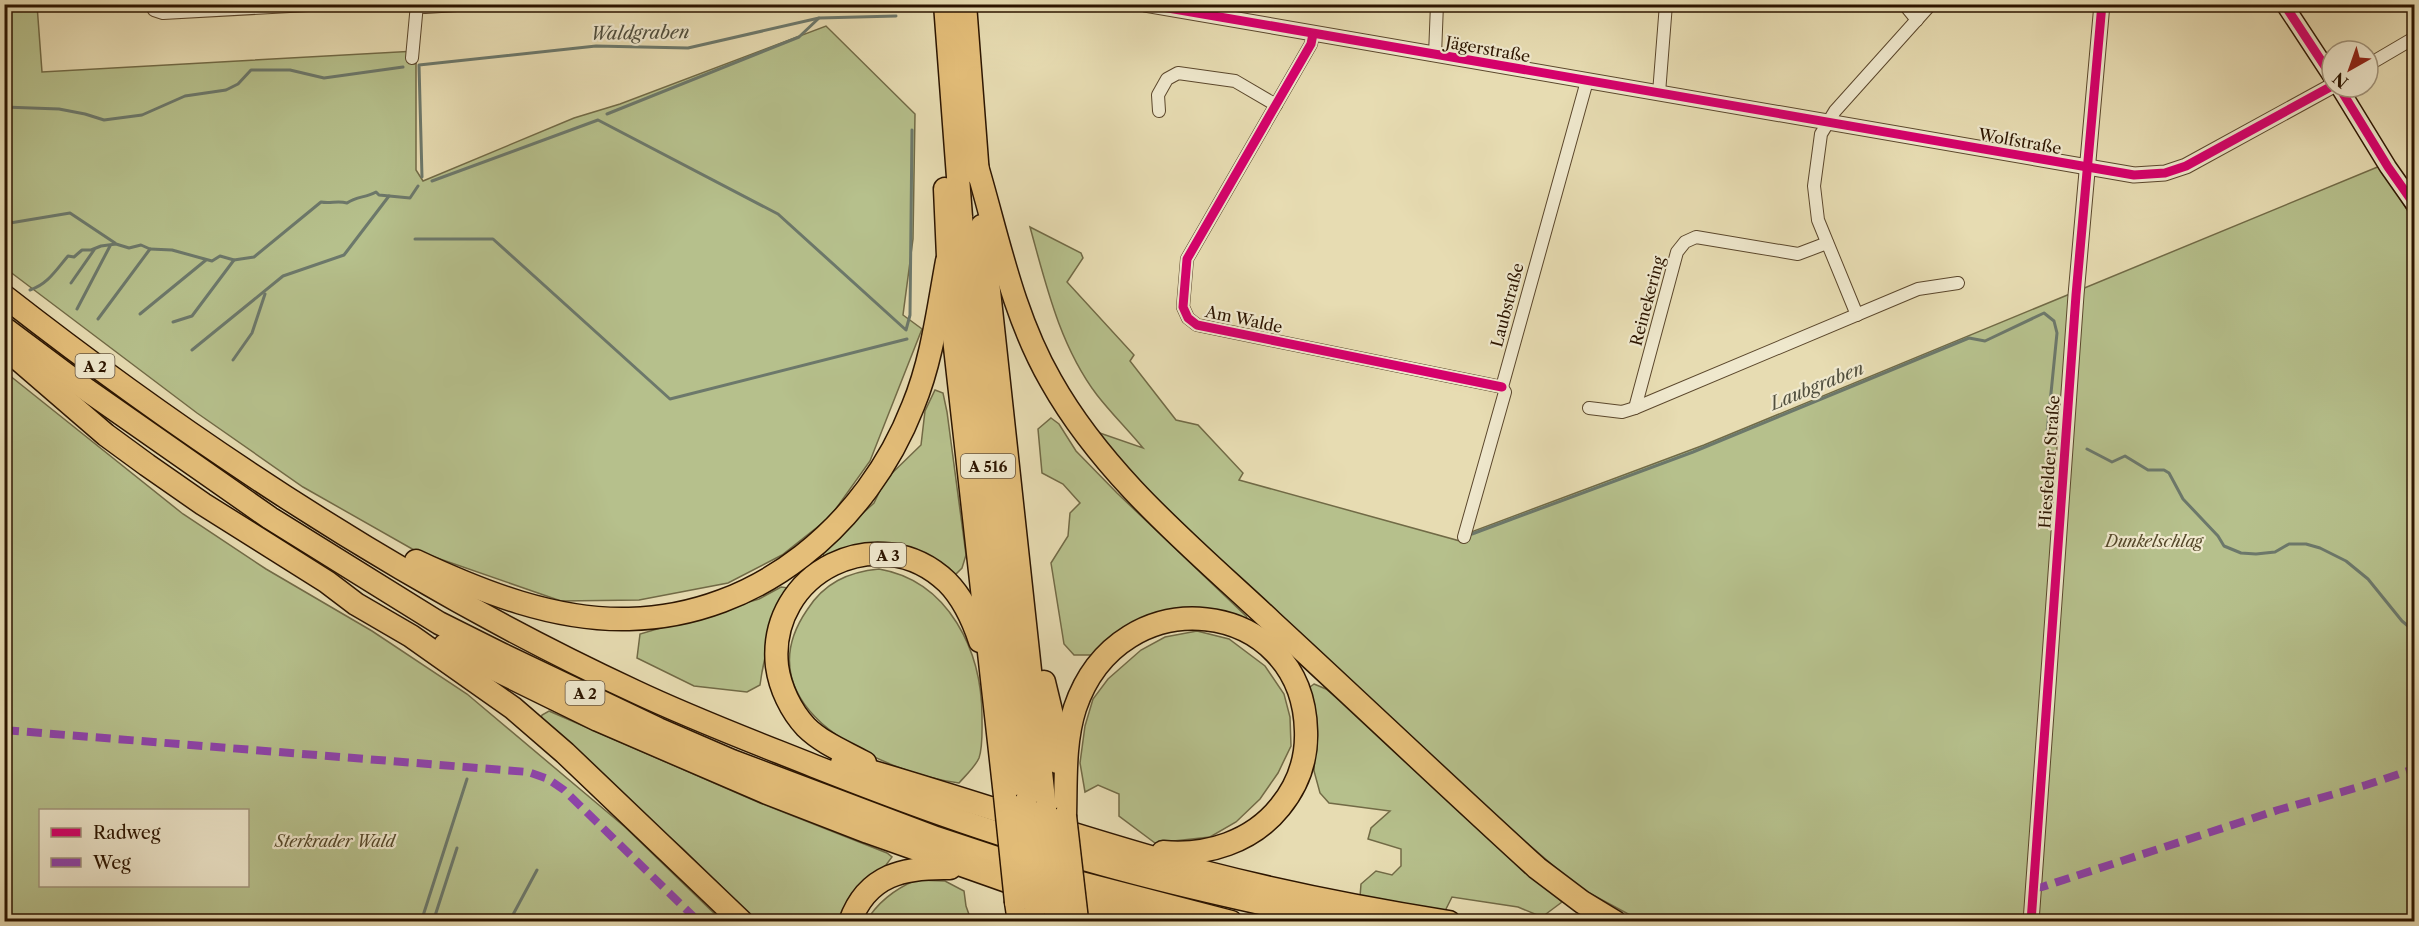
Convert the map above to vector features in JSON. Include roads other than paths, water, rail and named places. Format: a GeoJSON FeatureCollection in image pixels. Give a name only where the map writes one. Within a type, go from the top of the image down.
{"type":"FeatureCollection","features":[{"type":"Feature","properties":{"kind":"highway","name":"A 516"},"geometry":{"type":"LineString","coordinates":[[945,4],[953,128],[1035,806]]}},
{"type":"Feature","properties":{"kind":"highway","name":"A 516"},"geometry":{"type":"LineString","coordinates":[[965,4],[976,163],[1023,602],[1043,917]]}},
{"type":"Feature","properties":{"kind":"highway"},"geometry":{"type":"LineString","coordinates":[[953,128],[945,164],[947,261],[991,677]]}},
{"type":"Feature","properties":{"kind":"highway"},"geometry":{"type":"LineString","coordinates":[[976,163],[1021,320],[1050,381],[1098,450],[1135,492],[1197,552],[1514,846],[1563,889],[1615,921]]}},
{"type":"Feature","properties":{"kind":"highway"},"geometry":{"type":"LineString","coordinates":[[301,508],[456,579],[497,595],[539,607],[582,616],[628,619],[675,614],[716,603],[767,580],[811,551],[851,511],[876,479],[902,433],[920,389],[933,340],[947,261]]}},
{"type":"Feature","properties":{"kind":"highway","name":"A 2"},"geometry":{"type":"LineString","coordinates":[[4,296],[99,370],[178,427],[301,508],[399,567],[547,648],[635,691],[733,734],[883,793],[1067,855],[1188,887],[1348,921]]}},
{"type":"Feature","properties":{"kind":"highway","name":"A 2"},"geometry":{"type":"LineString","coordinates":[[4,328],[97,397],[270,518],[393,596],[439,623],[491,649],[722,756],[883,818],[1042,873],[1231,921]]}},
{"type":"Feature","properties":{"kind":"highway"},"geometry":{"type":"LineString","coordinates":[[4,347],[106,435],[203,504],[327,582],[508,676],[663,749],[786,800],[1041,893],[1153,921]]}},
{"type":"Feature","properties":{"kind":"highway","name":"A 3"},"geometry":{"type":"LineString","coordinates":[[895,778],[816,735],[798,717],[785,695],[777,664],[779,633],[789,606],[804,585],[824,569],[853,556],[886,554],[921,564],[946,582],[963,603],[979,639],[1035,806]]}},
{"type":"Feature","properties":{"kind":"highway"},"geometry":{"type":"LineString","coordinates":[[327,582],[356,604],[439,654],[513,708],[565,753],[742,921]]}},
{"type":"Feature","properties":{"kind":"highway"},"geometry":{"type":"LineString","coordinates":[[1043,917],[1035,806],[1067,745],[1075,708],[1096,667],[1112,649],[1141,629],[1179,619],[1218,621],[1252,635],[1281,660],[1293,680],[1304,708],[1306,751],[1300,771],[1284,802],[1264,824],[1249,834],[1215,848],[1178,853],[1114,846]]}},
{"type":"Feature","properties":{"kind":"highway"},"geometry":{"type":"LineString","coordinates":[[733,734],[895,778],[1114,846],[1264,886],[1397,913],[1449,921]]}},
{"type":"Feature","properties":{"kind":"highway"},"geometry":{"type":"LineString","coordinates":[[850,921],[864,896],[878,883],[894,874],[908,869],[926,867],[970,869]]}},
{"type":"Feature","properties":{"kind":"main road"},"geometry":{"type":"LineString","coordinates":[[2284,4],[2320,59]]}},
{"type":"Feature","properties":{"kind":"main road"},"geometry":{"type":"LineString","coordinates":[[2346,99],[2388,167],[2415,204]]}},
{"type":"Feature","properties":{"kind":"street"},"geometry":{"type":"LineString","coordinates":[[151,4],[154,10],[163,13],[326,4]]}},
{"type":"Feature","properties":{"kind":"street"},"geometry":{"type":"LineString","coordinates":[[412,58],[415,14],[418,5],[425,7],[474,4]]}},
{"type":"Feature","properties":{"kind":"street"},"geometry":{"type":"LineString","coordinates":[[1435,55],[1437,4]]}},
{"type":"Feature","properties":{"kind":"street"},"geometry":{"type":"LineString","coordinates":[[1659,93],[1666,4]]}},
{"type":"Feature","properties":{"kind":"street"},"geometry":{"type":"LineString","coordinates":[[1904,4],[1917,20]]}},
{"type":"Feature","properties":{"kind":"street"},"geometry":{"type":"LineString","coordinates":[[1857,315],[1818,219],[1814,186],[1821,134],[1826,123],[1931,4]]}},
{"type":"Feature","properties":{"kind":"street","name":"Hiesfelder Straße"},"geometry":{"type":"LineString","coordinates":[[2031,921],[2087,167],[2102,4]]}},
{"type":"Feature","properties":{"kind":"street","name":"Jägerstraße"},"geometry":{"type":"LineString","coordinates":[[1155,5],[1826,123]]}},
{"type":"Feature","properties":{"kind":"street","name":"Am Walde"},"geometry":{"type":"LineString","coordinates":[[1313,34],[1311,44],[1187,259],[1183,307],[1188,318],[1197,325],[1502,387]]}},
{"type":"Feature","properties":{"kind":"street"},"geometry":{"type":"LineString","coordinates":[[2380,58],[2415,38]]}},
{"type":"Feature","properties":{"kind":"street"},"geometry":{"type":"LineString","coordinates":[[1158,111],[1158,95],[1167,79],[1178,73],[1235,81],[1276,105]]}},
{"type":"Feature","properties":{"kind":"street","name":"Laubstraße"},"geometry":{"type":"LineString","coordinates":[[1464,537],[1505,392],[1502,387],[1587,81]]}},
{"type":"Feature","properties":{"kind":"street","name":"Wolfstraße"},"geometry":{"type":"LineString","coordinates":[[1826,123],[2134,175],[2156,174],[2173,170],[2199,159],[2320,93]]}},
{"type":"Feature","properties":{"kind":"street","name":"Reinekering"},"geometry":{"type":"LineString","coordinates":[[1635,408],[1677,252],[1685,242],[1696,237],[1798,254],[1827,243]]}},
{"type":"Feature","properties":{"kind":"street"},"geometry":{"type":"LineString","coordinates":[[1589,408],[1622,412],[1635,408],[1918,289],[1958,283]]}},
{"type":"Feature","properties":{"kind":"waterway","name":"Waldgraben"},"geometry":{"type":"LineString","coordinates":[[422,177],[419,65],[596,46],[688,48],[819,18],[896,16]]}},
{"type":"Feature","properties":{"kind":"waterway"},"geometry":{"type":"LineString","coordinates":[[607,114],[799,37],[819,18]]}},
{"type":"Feature","properties":{"kind":"waterway","name":"Waldgraben"},"geometry":{"type":"LineString","coordinates":[[4,107],[59,109],[104,120],[142,115],[185,96],[226,90],[238,84],[251,70],[290,70],[324,78],[403,67]]}},
{"type":"Feature","properties":{"kind":"waterway"},"geometry":{"type":"LineString","coordinates":[[432,181],[598,120],[778,214],[906,330],[910,315],[912,130]]}},
{"type":"Feature","properties":{"kind":"waterway"},"geometry":{"type":"LineString","coordinates":[[30,290],[47,280],[68,256],[74,257],[82,250],[91,250],[101,246],[116,244],[129,248],[141,245],[150,249],[172,250],[212,261],[220,256],[234,260],[254,257],[321,202],[347,203],[376,192],[379,195],[410,198],[418,186]]}},
{"type":"Feature","properties":{"kind":"waterway"},"geometry":{"type":"LineString","coordinates":[[192,350],[283,276],[344,255],[389,196]]}},
{"type":"Feature","properties":{"kind":"waterway"},"geometry":{"type":"LineString","coordinates":[[4,224],[70,213],[115,243]]}},
{"type":"Feature","properties":{"kind":"waterway"},"geometry":{"type":"LineString","coordinates":[[415,239],[493,239],[670,399],[907,339]]}},
{"type":"Feature","properties":{"kind":"waterway"},"geometry":{"type":"LineString","coordinates":[[77,309],[110,246]]}},
{"type":"Feature","properties":{"kind":"waterway"},"geometry":{"type":"LineString","coordinates":[[98,319],[150,249]]}},
{"type":"Feature","properties":{"kind":"waterway"},"geometry":{"type":"LineString","coordinates":[[71,283],[94,250]]}},
{"type":"Feature","properties":{"kind":"waterway"},"geometry":{"type":"LineString","coordinates":[[140,314],[206,260]]}},
{"type":"Feature","properties":{"kind":"waterway"},"geometry":{"type":"LineString","coordinates":[[173,322],[192,316],[234,260]]}},
{"type":"Feature","properties":{"kind":"waterway"},"geometry":{"type":"LineString","coordinates":[[233,360],[252,333],[265,294]]}},
{"type":"Feature","properties":{"kind":"waterway","name":"Laubgraben"},"geometry":{"type":"LineString","coordinates":[[1472,534],[1693,452],[1969,338],[1985,341],[2044,313],[2054,321],[2057,333],[2046,443]]}},
{"type":"Feature","properties":{"kind":"waterway","name":"Laubgraben"},"geometry":{"type":"LineString","coordinates":[[2087,449],[2112,462],[2125,456],[2148,470],[2164,470],[2169,473],[2183,499],[2218,536],[2224,546],[2241,553],[2256,554],[2275,552],[2289,544],[2306,544],[2346,561],[2368,579],[2402,621],[2414,631]]}},
{"type":"Feature","properties":{"kind":"waterway"},"geometry":{"type":"LineString","coordinates":[[421,922],[467,779]]}},
{"type":"Feature","properties":{"kind":"waterway"},"geometry":{"type":"LineString","coordinates":[[433,922],[457,848]]}},
{"type":"Feature","properties":{"kind":"waterway"},"geometry":{"type":"LineString","coordinates":[[509,922],[537,870]]}},
{"type":"Feature","properties":{"kind":"park label","name":"Dunkelschlag"},"geometry":{"type":"Point","coordinates":[2154,541]}},
{"type":"Feature","properties":{"kind":"park label","name":"Sterkrader Wald"},"geometry":{"type":"Point","coordinates":[335,841]}}]}
